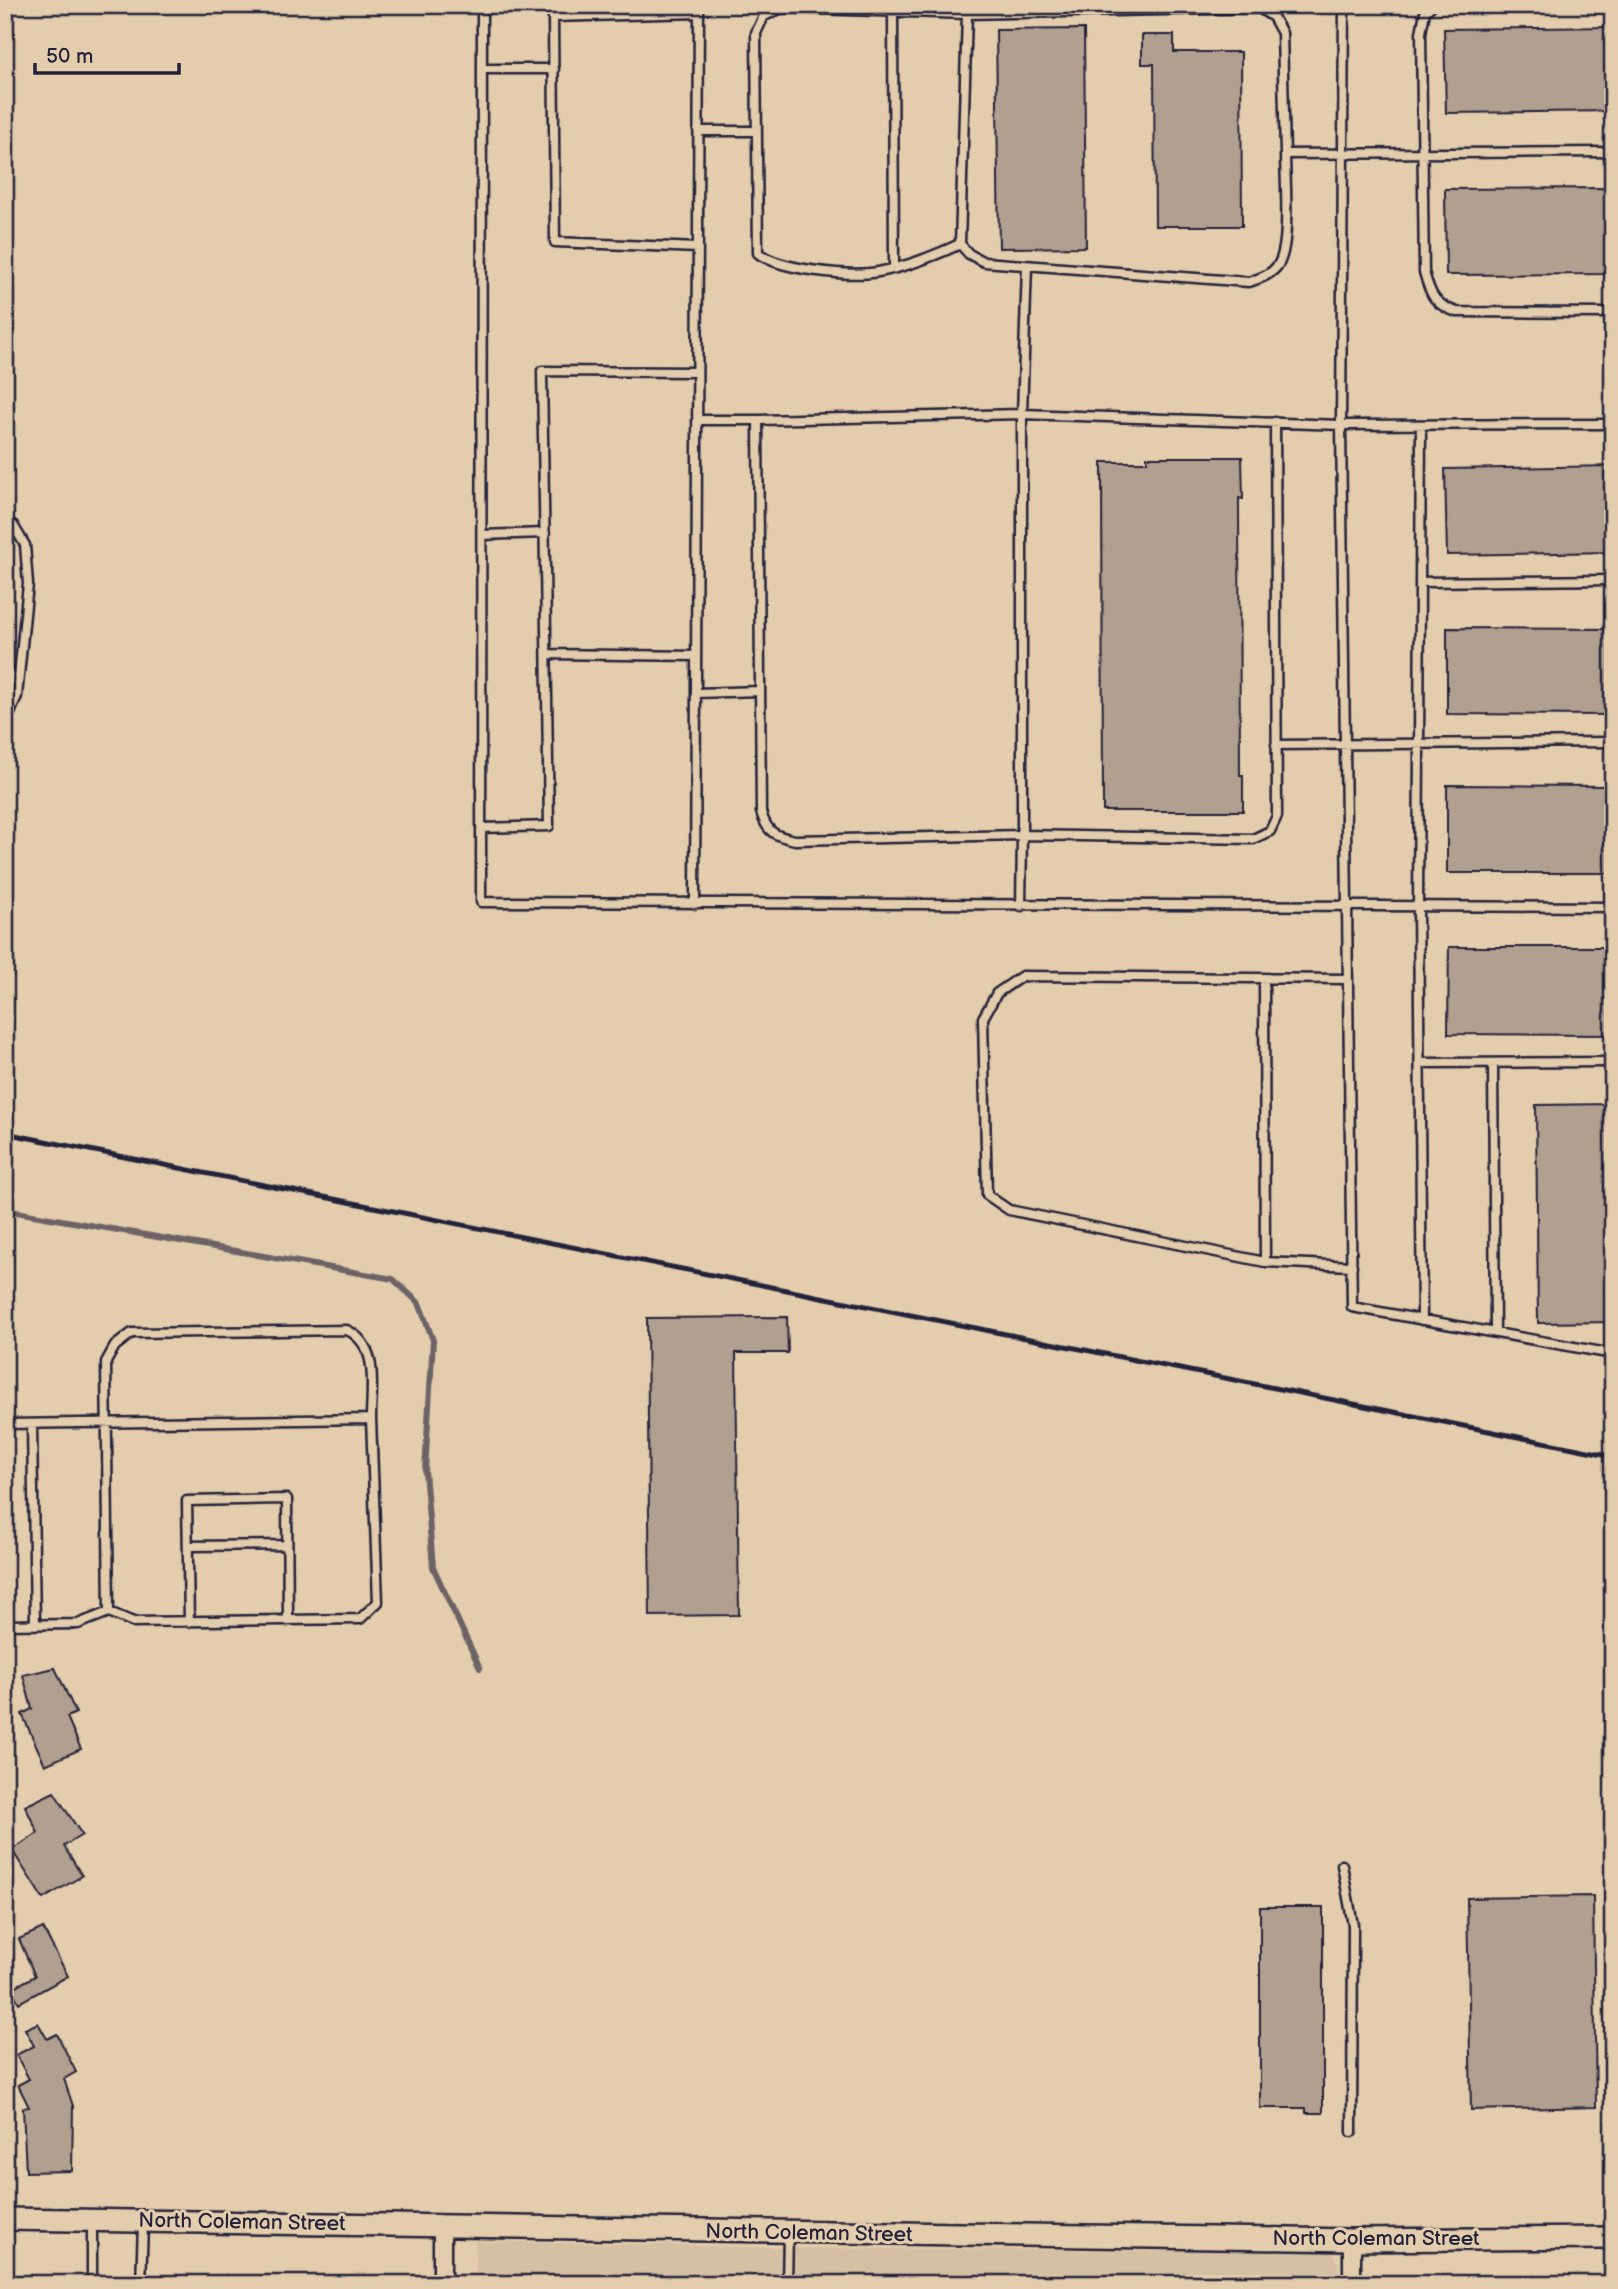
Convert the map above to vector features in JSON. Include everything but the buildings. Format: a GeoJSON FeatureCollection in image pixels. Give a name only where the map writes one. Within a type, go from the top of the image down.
{"type":"FeatureCollection","features":[{"type":"Feature","properties":{"kind":"street","name":"North Coleman Street"},"geometry":{"type":"LineString","coordinates":[[5,2219],[1352,2240],[1613,2238]]}},
{"type":"Feature","properties":{"kind":"street"},"geometry":{"type":"LineString","coordinates":[[442,2224],[442,2284]]}},
{"type":"Feature","properties":{"kind":"street"},"geometry":{"type":"LineString","coordinates":[[1352,2240],[1352,2284]]}},
{"type":"Feature","properties":{"kind":"lane"},"geometry":{"type":"LineString","coordinates":[[482,5],[481,902],[1347,908],[1613,907]]}},
{"type":"Feature","properties":{"kind":"lane"},"geometry":{"type":"LineString","coordinates":[[1343,5],[1345,154],[1341,425],[1352,1307],[1613,1354]]}},
{"type":"Feature","properties":{"kind":"lane"},"geometry":{"type":"LineString","coordinates":[[1432,5],[1425,12],[1421,33],[1424,272],[1430,294],[1440,307],[1457,313],[1613,313]]}},
{"type":"Feature","properties":{"kind":"lane"},"geometry":{"type":"LineString","coordinates":[[960,244],[925,260],[876,272],[790,268],[768,261],[758,253],[756,33],[764,16],[782,8],[893,11],[967,10],[1259,8],[1273,17],[1282,33],[1284,242],[1279,264],[1267,276],[1249,282],[1114,269],[984,262],[969,254],[960,244],[967,10]]}},
{"type":"Feature","properties":{"kind":"lane"},"geometry":{"type":"LineString","coordinates":[[695,904],[698,248],[698,131],[699,9],[553,17],[555,242],[698,248]]}},
{"type":"Feature","properties":{"kind":"lane"},"geometry":{"type":"LineString","coordinates":[[893,11],[894,268]]}},
{"type":"Feature","properties":{"kind":"lane"},"geometry":{"type":"LineString","coordinates":[[482,68],[554,69]]}},
{"type":"Feature","properties":{"kind":"lane"},"geometry":{"type":"LineString","coordinates":[[698,131],[757,131]]}},
{"type":"Feature","properties":{"kind":"lane"},"geometry":{"type":"LineString","coordinates":[[1285,154],[1613,152]]}},
{"type":"Feature","properties":{"kind":"lane"},"geometry":{"type":"LineString","coordinates":[[1021,906],[1021,414],[1027,266]]}},
{"type":"Feature","properties":{"kind":"lane"},"geometry":{"type":"LineString","coordinates":[[481,828],[549,826],[542,371],[697,372]]}},
{"type":"Feature","properties":{"kind":"lane"},"geometry":{"type":"LineString","coordinates":[[697,420],[1021,414],[1341,425],[1613,424]]}},
{"type":"Feature","properties":{"kind":"lane"},"geometry":{"type":"LineString","coordinates":[[758,420],[761,812],[766,829],[777,836],[795,840],[1022,835],[1253,839],[1270,831],[1277,816],[1275,422]]}},
{"type":"Feature","properties":{"kind":"lane"},"geometry":{"type":"LineString","coordinates":[[1421,425],[1419,908],[1422,1320]]}},
{"type":"Feature","properties":{"kind":"lane"},"geometry":{"type":"LineString","coordinates":[[5,521],[13,525],[25,545],[28,584],[17,696],[5,726]]}},
{"type":"Feature","properties":{"kind":"lane"},"geometry":{"type":"LineString","coordinates":[[482,535],[545,533]]}},
{"type":"Feature","properties":{"kind":"lane"},"geometry":{"type":"LineString","coordinates":[[1421,582],[1613,580]]}},
{"type":"Feature","properties":{"kind":"lane"},"geometry":{"type":"LineString","coordinates":[[547,654],[696,656]]}},
{"type":"Feature","properties":{"kind":"lane"},"geometry":{"type":"LineString","coordinates":[[696,693],[761,691]]}},
{"type":"Feature","properties":{"kind":"lane"},"geometry":{"type":"LineString","coordinates":[[1276,745],[1613,742]]}},
{"type":"Feature","properties":{"kind":"lane"},"geometry":{"type":"LineString","coordinates":[[1348,979],[1022,976],[997,993],[983,1018],[987,1195],[1009,1210],[1265,1262],[1352,1266]]}},
{"type":"Feature","properties":{"kind":"lane"},"geometry":{"type":"LineString","coordinates":[[1264,978],[1265,1262]]}},
{"type":"Feature","properties":{"kind":"lane"},"geometry":{"type":"LineString","coordinates":[[1420,1063],[1613,1062]]}},
{"type":"Feature","properties":{"kind":"lane"},"geometry":{"type":"LineString","coordinates":[[1493,1063],[1495,1332]]}},
{"type":"Feature","properties":{"kind":"lane"},"geometry":{"type":"LineString","coordinates":[[5,1625],[78,1624],[109,1612],[133,1622],[360,1619],[379,1602],[370,1353],[361,1337],[347,1330],[132,1333],[116,1346],[106,1362],[109,1612]]}},
{"type":"Feature","properties":{"kind":"lane"},"geometry":{"type":"LineString","coordinates":[[5,1424],[371,1419]]}},
{"type":"Feature","properties":{"kind":"lane"},"geometry":{"type":"LineString","coordinates":[[32,1424],[35,1625]]}},
{"type":"Feature","properties":{"kind":"lane"},"geometry":{"type":"LineString","coordinates":[[189,1622],[187,1501],[287,1499],[288,1621]]}},
{"type":"Feature","properties":{"kind":"lane"},"geometry":{"type":"LineString","coordinates":[[188,1546],[287,1545]]}},
{"type":"Feature","properties":{"kind":"lane"},"geometry":{"type":"LineString","coordinates":[[1342,1865],[1353,1925],[1352,2132]]}},
{"type":"Feature","properties":{"kind":"lane"},"geometry":{"type":"LineString","coordinates":[[92,2220],[92,2284]]}},
{"type":"Feature","properties":{"kind":"lane"},"geometry":{"type":"LineString","coordinates":[[141,2284],[143,2221]]}},
{"type":"Feature","properties":{"kind":"lane"},"geometry":{"type":"LineString","coordinates":[[787,2284],[788,2233]]}},
{"type":"Feature","properties":{"kind":"shaded area"},"geometry":{"type":"Polygon","coordinates":[[[475,2241],[806,2248],[1332,2252],[1338,2263],[1340,2284],[476,2284],[475,2241]]]}},
{"type":"Feature","properties":{"kind":"waterway"},"geometry":{"type":"LineString","coordinates":[[5,1210],[393,1279],[419,1303],[433,1340],[425,1471],[433,1567],[480,1668]]}},
{"type":"Feature","properties":{"kind":"railway"},"geometry":{"type":"LineString","coordinates":[[5,1133],[1613,1456]]}}]}
